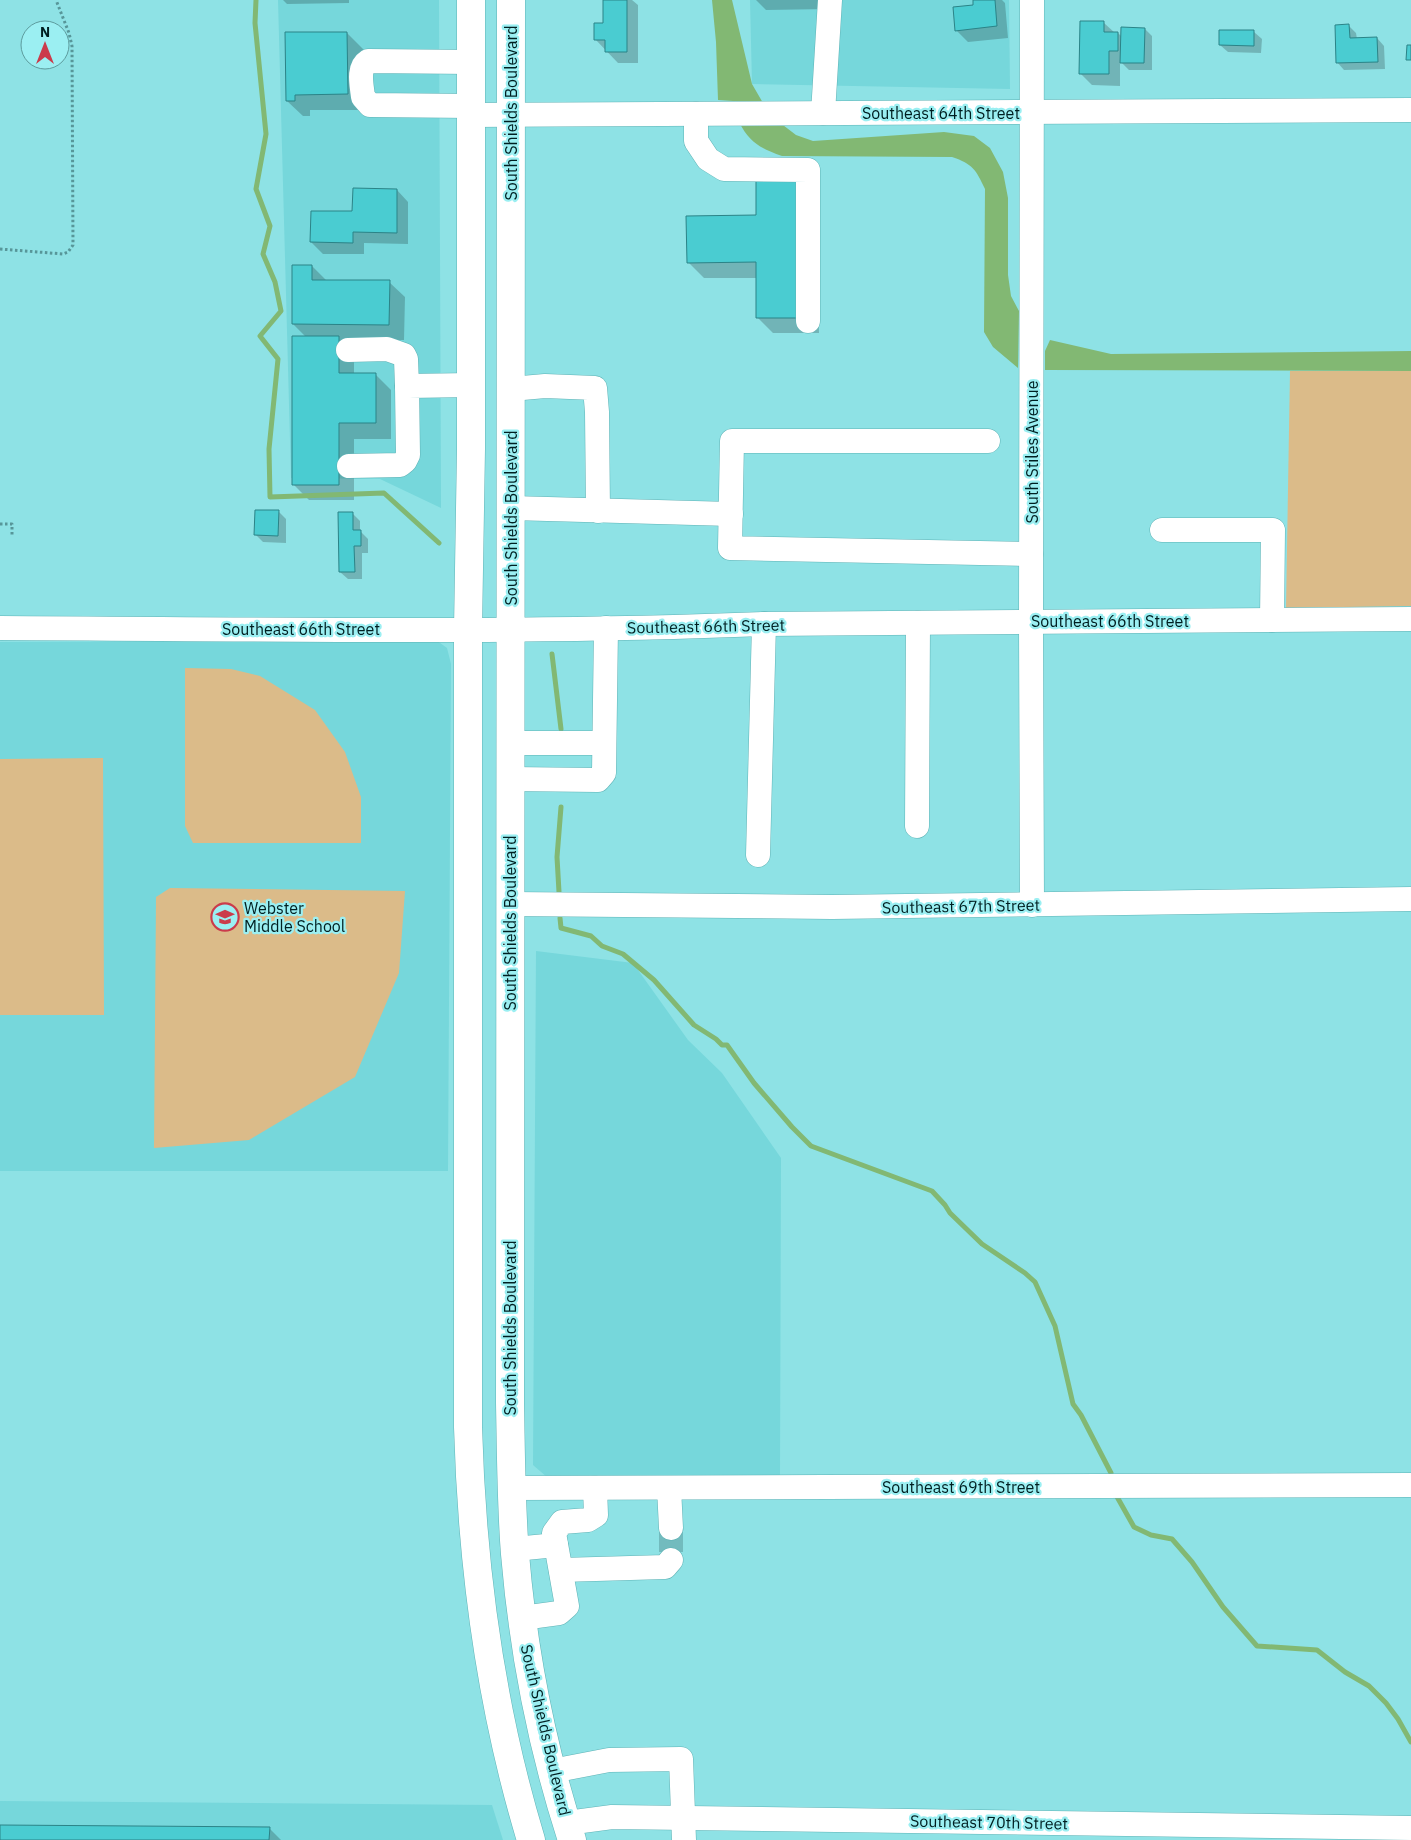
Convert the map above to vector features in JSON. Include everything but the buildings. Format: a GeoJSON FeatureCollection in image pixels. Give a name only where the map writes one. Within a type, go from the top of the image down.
{"type":"FeatureCollection","features":[{"type":"Feature","properties":{"kind":"main road"},"geometry":{"type":"LineString","coordinates":[[471,0],[471,385],[468,629],[468,1428],[470,1489],[483,1620],[507,1752],[531,1840]]}},
{"type":"Feature","properties":{"kind":"main road","name":"South Shields Boulevard"},"geometry":{"type":"LineString","coordinates":[[511,0],[511,1488],[522,1618],[533,1685],[552,1771],[569,1832]]}},
{"type":"Feature","properties":{"kind":"street"},"geometry":{"type":"LineString","coordinates":[[823,113],[830,0]]}},
{"type":"Feature","properties":{"kind":"street","name":"South Stiles Avenue"},"geometry":{"type":"LineString","coordinates":[[1032,0],[1030,622],[1032,905]]}},
{"type":"Feature","properties":{"kind":"street","name":"Southeast 64th Street"},"geometry":{"type":"LineString","coordinates":[[471,62],[368,61],[364,64],[362,71],[363,97],[370,105],[471,110],[511,115],[1411,110]]}},
{"type":"Feature","properties":{"kind":"street"},"geometry":{"type":"LineString","coordinates":[[696,114],[696,141],[708,159],[724,169],[808,170],[808,321]]}},
{"type":"Feature","properties":{"kind":"street"},"geometry":{"type":"LineString","coordinates":[[348,350],[387,349],[404,355],[406,359],[407,386],[408,455],[405,461],[400,465],[350,466]]}},
{"type":"Feature","properties":{"kind":"street"},"geometry":{"type":"LineString","coordinates":[[407,386],[471,385]]}},
{"type":"Feature","properties":{"kind":"street"},"geometry":{"type":"LineString","coordinates":[[511,389],[545,386],[595,388],[598,511]]}},
{"type":"Feature","properties":{"kind":"street"},"geometry":{"type":"LineString","coordinates":[[988,440],[732,441],[730,548],[1031,554]]}},
{"type":"Feature","properties":{"kind":"street"},"geometry":{"type":"LineString","coordinates":[[511,508],[731,514]]}},
{"type":"Feature","properties":{"kind":"street"},"geometry":{"type":"LineString","coordinates":[[1162,530],[1273,530],[1272,620]]}},
{"type":"Feature","properties":{"kind":"street","name":"Southeast 66th Street"},"geometry":{"type":"LineString","coordinates":[[0,628],[511,629],[764,624],[1411,619]]}},
{"type":"Feature","properties":{"kind":"street"},"geometry":{"type":"LineString","coordinates":[[917,826],[918,623]]}},
{"type":"Feature","properties":{"kind":"street"},"geometry":{"type":"LineString","coordinates":[[758,855],[764,624]]}},
{"type":"Feature","properties":{"kind":"street"},"geometry":{"type":"LineString","coordinates":[[510,779],[598,780],[604,773],[606,628]]}},
{"type":"Feature","properties":{"kind":"street"},"geometry":{"type":"LineString","coordinates":[[510,743],[604,743]]}},
{"type":"Feature","properties":{"kind":"street","name":"Southeast 67th Street"},"geometry":{"type":"LineString","coordinates":[[510,904],[832,907],[1411,900]]}},
{"type":"Feature","properties":{"kind":"street","name":"Southeast 69th Street"},"geometry":{"type":"LineString","coordinates":[[511,1488],[1411,1485]]}},
{"type":"Feature","properties":{"kind":"street"},"geometry":{"type":"LineString","coordinates":[[522,1618],[559,1613],[566,1606],[554,1533],[562,1522],[588,1520],[596,1515],[594,1488]]}},
{"type":"Feature","properties":{"kind":"street"},"geometry":{"type":"LineString","coordinates":[[669,1488],[671,1528]]}},
{"type":"Feature","properties":{"kind":"street"},"geometry":{"type":"LineString","coordinates":[[515,1549],[556,1545]]}},
{"type":"Feature","properties":{"kind":"street"},"geometry":{"type":"LineString","coordinates":[[561,1570],[665,1567],[671,1560]]}},
{"type":"Feature","properties":{"kind":"street"},"geometry":{"type":"LineString","coordinates":[[552,1771],[609,1760],[681,1759],[684,1829]]}},
{"type":"Feature","properties":{"kind":"street","name":"Southeast 70th Street"},"geometry":{"type":"LineString","coordinates":[[569,1832],[612,1817],[684,1829],[1411,1828]]}},
{"type":"Feature","properties":{"kind":"path"},"geometry":{"type":"LineString","coordinates":[[0,249],[63,254],[68,252],[73,245],[72,46],[56,0]]}},
{"type":"Feature","properties":{"kind":"path"},"geometry":{"type":"LineString","coordinates":[[0,524],[12,524],[12,536]]}},
{"type":"Feature","properties":{"kind":"shaded area"},"geometry":{"type":"Polygon","coordinates":[[[278,0],[439,0],[441,508],[380,479],[291,478],[278,0]]]}},
{"type":"Feature","properties":{"kind":"shaded area"},"geometry":{"type":"Polygon","coordinates":[[[712,0],[732,0],[752,84],[763,103],[718,100],[712,0]]]}},
{"type":"Feature","properties":{"kind":"shaded area"},"geometry":{"type":"Polygon","coordinates":[[[750,0],[1009,0],[1010,89],[752,84],[750,0]]]}},
{"type":"Feature","properties":{"kind":"shaded area"},"geometry":{"type":"Polygon","coordinates":[[[739,122],[779,122],[796,135],[813,141],[944,132],[974,136],[990,148],[1003,172],[1008,198],[1008,275],[1011,296],[1019,311],[1018,368],[993,347],[984,332],[985,189],[973,168],[965,162],[952,157],[782,156],[756,144],[747,135],[739,122]]]}},
{"type":"Feature","properties":{"kind":"shaded area"},"geometry":{"type":"Polygon","coordinates":[[[1050,340],[1111,354],[1411,351],[1411,371],[1045,370],[1045,351],[1050,340]]]}},
{"type":"Feature","properties":{"kind":"shaded area"},"geometry":{"type":"Polygon","coordinates":[[[1290,371],[1411,371],[1411,606],[1286,608],[1290,371]]]}},
{"type":"Feature","properties":{"kind":"shaded area","name":"Webster Middle School"},"geometry":{"type":"Polygon","coordinates":[[[436,640],[447,648],[451,664],[448,1171],[0,1171],[0,642],[436,640]]]}},
{"type":"Feature","properties":{"kind":"shaded area"},"geometry":{"type":"Polygon","coordinates":[[[185,668],[231,669],[260,676],[315,710],[345,752],[361,797],[361,843],[193,843],[185,826],[185,668]]]}},
{"type":"Feature","properties":{"kind":"shaded area"},"geometry":{"type":"Polygon","coordinates":[[[103,758],[104,1015],[0,1015],[0,759],[103,758]]]}},
{"type":"Feature","properties":{"kind":"shaded area"},"geometry":{"type":"Polygon","coordinates":[[[170,888],[405,891],[399,973],[355,1077],[249,1140],[154,1148],[156,897],[170,888]]]}},
{"type":"Feature","properties":{"kind":"shaded area"},"geometry":{"type":"Polygon","coordinates":[[[536,951],[633,963],[688,1040],[722,1073],[781,1158],[780,1475],[548,1478],[533,1465],[536,951]]]}},
{"type":"Feature","properties":{"kind":"shaded area"},"geometry":{"type":"Polygon","coordinates":[[[0,1801],[492,1805],[503,1840],[0,1840],[0,1801]]]}},
{"type":"Feature","properties":{"kind":"waterway"},"geometry":{"type":"LineString","coordinates":[[256,0],[255,23],[266,134],[256,189],[270,226],[263,254],[275,282],[281,311],[260,336],[278,359],[269,449],[270,497],[384,493],[439,543]]}},
{"type":"Feature","properties":{"kind":"waterway"},"geometry":{"type":"LineString","coordinates":[[552,654],[561,729]]}},
{"type":"Feature","properties":{"kind":"waterway"},"geometry":{"type":"LineString","coordinates":[[559,892],[557,857],[561,807]]}},
{"type":"Feature","properties":{"kind":"waterway"},"geometry":{"type":"LineString","coordinates":[[560,918],[561,928],[591,936],[602,946],[623,954],[654,980],[694,1025],[722,1045],[727,1045],[754,1083],[811,1146],[932,1191],[950,1213],[982,1244],[1035,1282],[1055,1326],[1073,1404],[1081,1415],[1111,1473]]}},
{"type":"Feature","properties":{"kind":"waterway"},"geometry":{"type":"LineString","coordinates":[[1116,1495],[1134,1527],[1151,1535],[1172,1539],[1192,1562],[1223,1607],[1257,1646],[1317,1650],[1345,1672],[1369,1686],[1386,1703],[1411,1742]]}},
{"type":"Feature","properties":{"kind":"tunnel"},"geometry":{"type":"LineString","coordinates":[[671,1528],[671,1560]]}},
{"type":"Feature","properties":{"kind":"place","name":"Webster Middle School"},"geometry":{"type":"Point","coordinates":[225,917]}}]}
